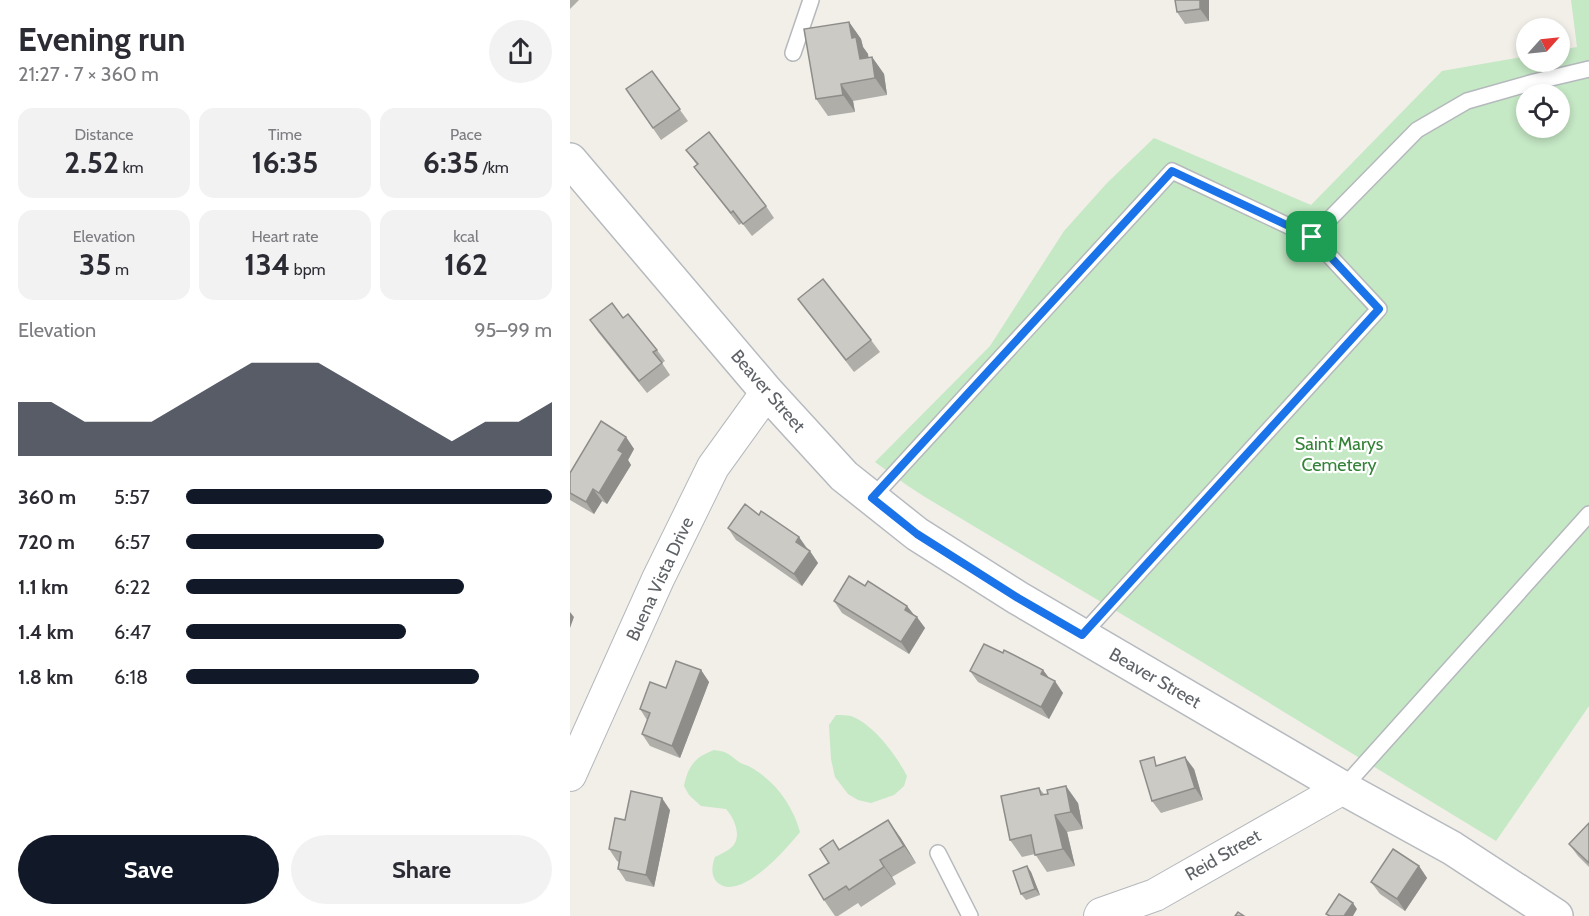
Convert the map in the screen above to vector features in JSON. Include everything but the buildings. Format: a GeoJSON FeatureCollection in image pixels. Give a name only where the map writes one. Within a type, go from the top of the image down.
{"type":"FeatureCollection","features":[{"type":"Feature","properties":{"kind":"main road","name":"Beaver Street"},"geometry":{"type":"LineString","coordinates":[[570,159],[767,392],[844,476],[917,534],[1018,598],[1343,788],[1452,848],[1556,916]]}},
{"type":"Feature","properties":{"kind":"street","name":"Buena Vista Drive"},"geometry":{"type":"LineString","coordinates":[[570,775],[658,579],[713,467],[767,392]]}},
{"type":"Feature","properties":{"kind":"street","name":"Reid Street"},"geometry":{"type":"LineString","coordinates":[[1100,916],[1155,895],[1343,788]]}},
{"type":"Feature","properties":{"kind":"lane"},"geometry":{"type":"LineString","coordinates":[[793,53],[811,0]]}},
{"type":"Feature","properties":{"kind":"lane"},"geometry":{"type":"LineString","coordinates":[[1312,237],[1417,130],[1467,101],[1589,69]]}},
{"type":"Feature","properties":{"kind":"lane"},"geometry":{"type":"LineString","coordinates":[[872,498],[1172,171],[1312,237],[1379,309],[1082,635]]}},
{"type":"Feature","properties":{"kind":"lane"},"geometry":{"type":"LineString","coordinates":[[1343,788],[1589,514]]}},
{"type":"Feature","properties":{"kind":"lane"},"geometry":{"type":"LineString","coordinates":[[938,853],[970,916]]}},
{"type":"Feature","properties":{"kind":"green space","name":"Saint Marys Cemetery"},"geometry":{"type":"Polygon","coordinates":[[[1571,0],[1589,0],[1589,706],[1496,841],[925,497],[875,462],[990,346],[1064,231],[1107,183],[1154,138],[1311,205],[1442,71],[1516,58],[1516,72],[1570,72],[1570,48],[1577,47],[1571,0]]]}},
{"type":"Feature","properties":{"kind":"green space"},"geometry":{"type":"Polygon","coordinates":[[[836,715],[851,716],[859,720],[875,733],[897,759],[907,776],[904,786],[894,795],[871,803],[858,800],[848,794],[835,777],[831,759],[829,725],[836,715]]]}},
{"type":"Feature","properties":{"kind":"green space"},"geometry":{"type":"Polygon","coordinates":[[[714,750],[728,754],[769,780],[788,804],[800,832],[763,871],[739,885],[728,887],[715,880],[713,867],[715,857],[736,842],[737,832],[732,817],[726,809],[701,806],[689,795],[684,786],[693,763],[714,750]]]}},
{"type":"Feature","properties":{"kind":"route"},"geometry":{"type":"LineString","coordinates":[[1172,171],[1312,237],[1379,309],[1082,635],[1018,598],[917,534],[872,498],[1172,171]]}}]}
